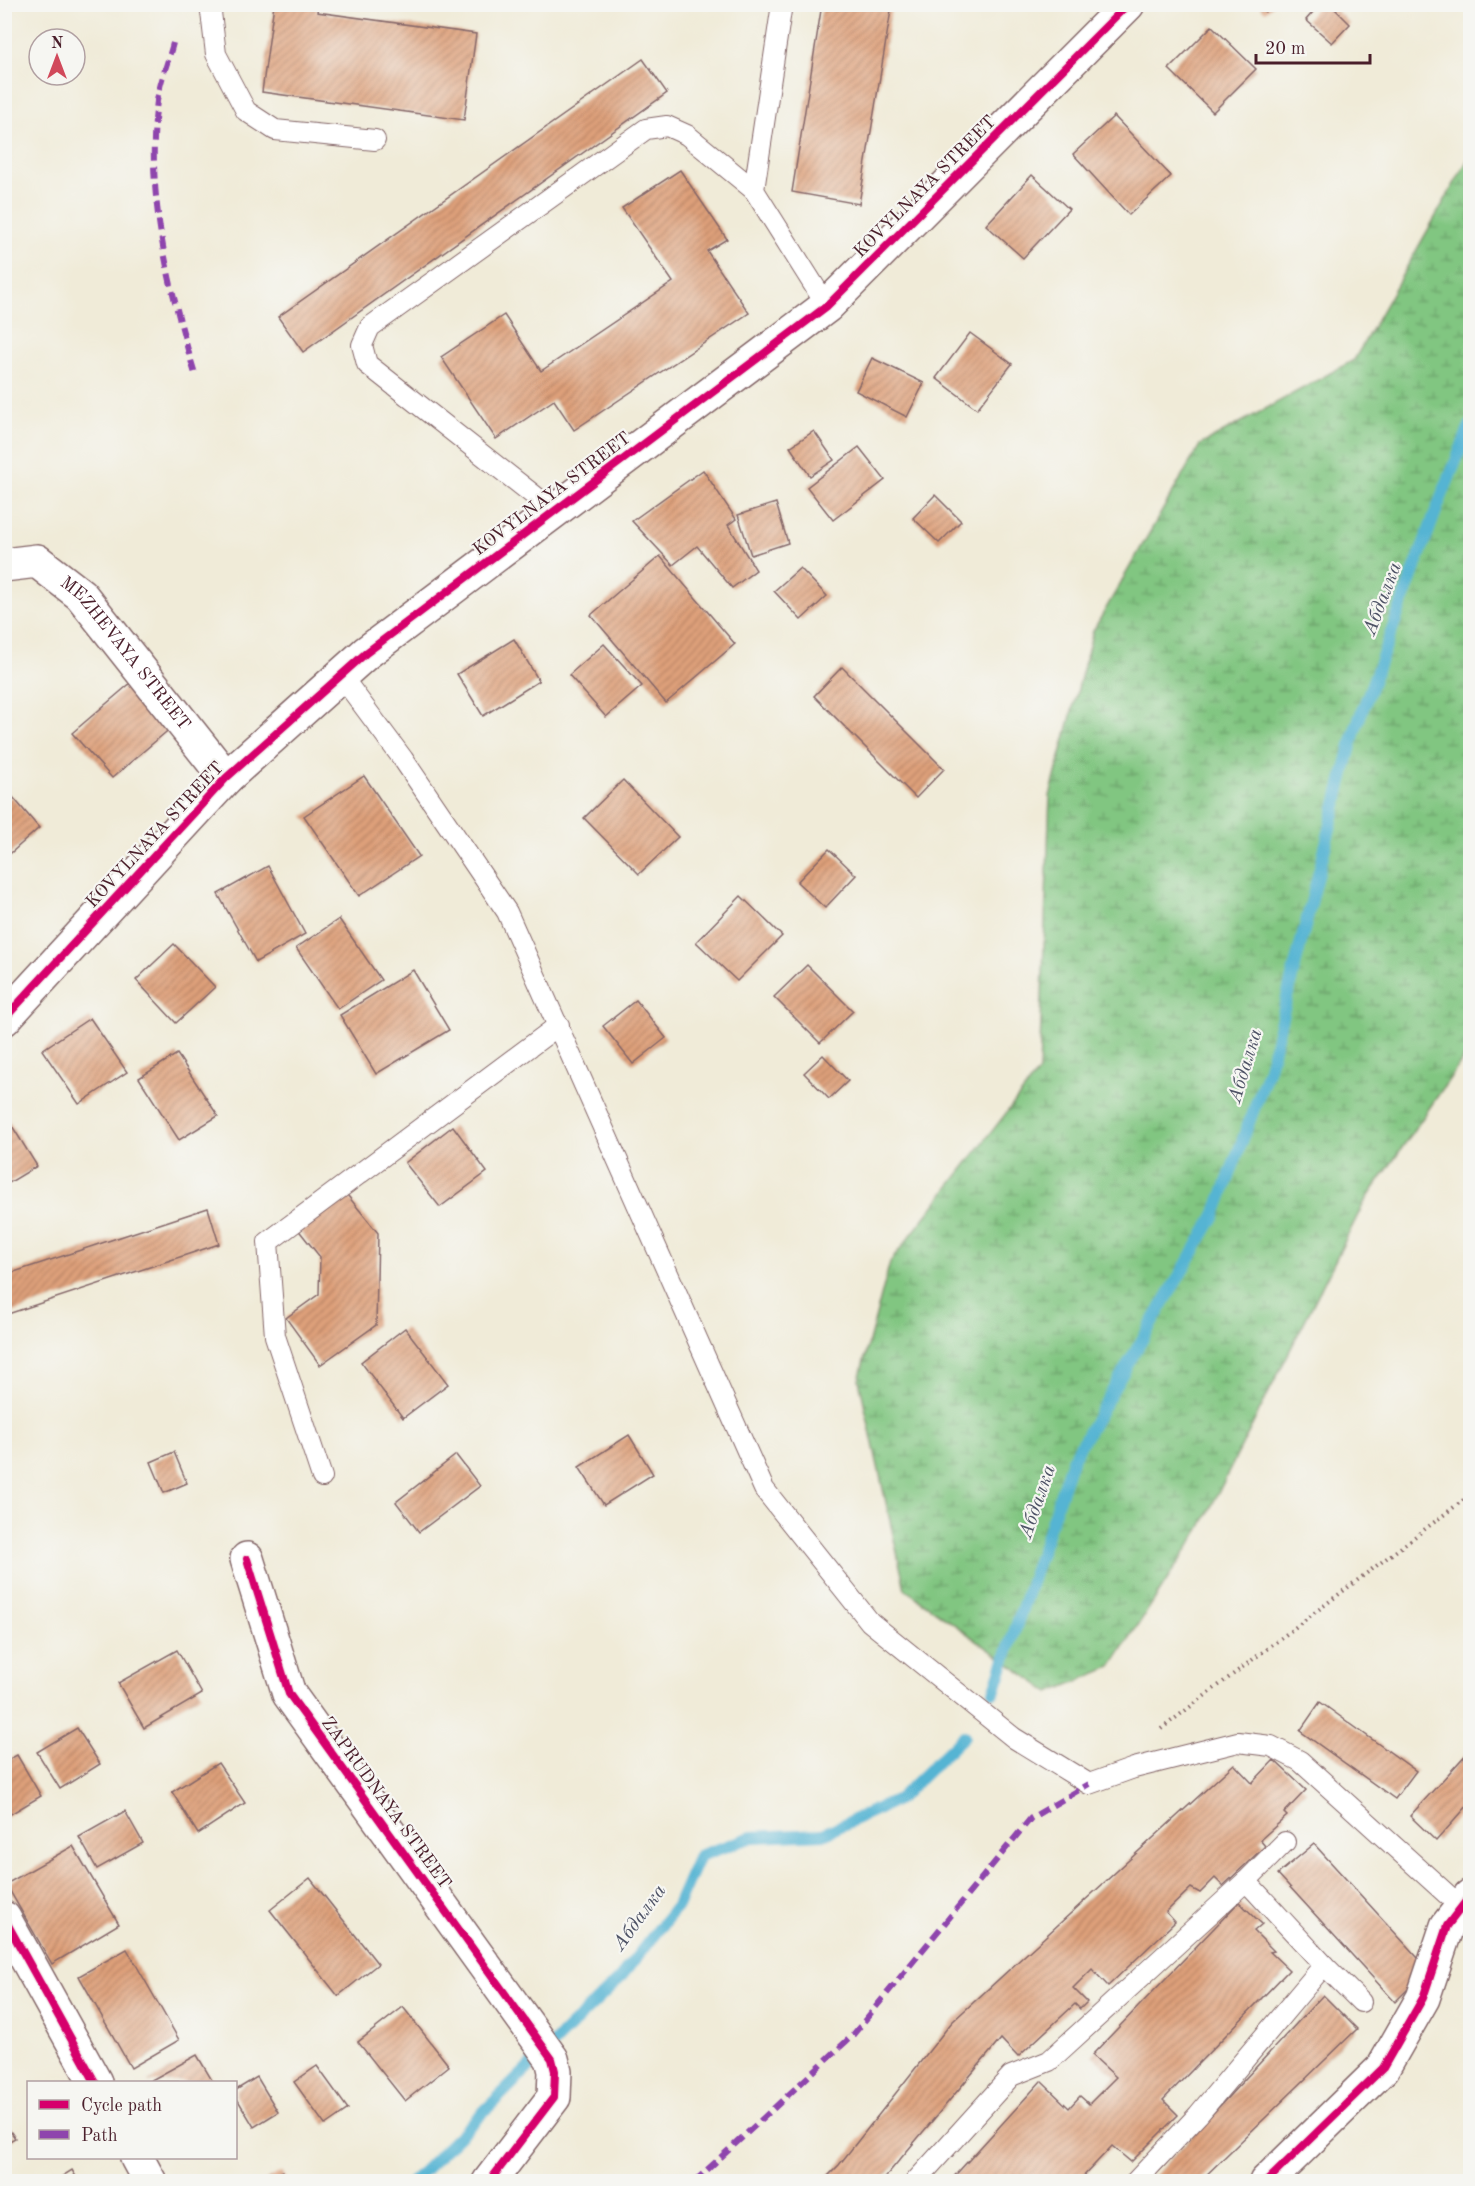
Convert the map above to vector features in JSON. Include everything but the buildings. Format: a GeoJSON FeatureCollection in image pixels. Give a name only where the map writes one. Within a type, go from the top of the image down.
{"type":"FeatureCollection","features":[{"type":"Feature","properties":{"kind":"street","name":"KOVYLNAYA STREET"},"geometry":{"type":"LineString","coordinates":[[4,1018],[226,778],[342,677],[366,653],[827,306],[1128,4]]}},
{"type":"Feature","properties":{"kind":"street","name":"MEZHEVAYA STREET"},"geometry":{"type":"LineString","coordinates":[[4,565],[37,561],[81,595],[226,778]]}},
{"type":"Feature","properties":{"kind":"street","name":"ZAPRUDNAYA STREET"},"geometry":{"type":"LineString","coordinates":[[247,1559],[289,1694],[546,2051],[555,2071],[554,2097],[489,2181]]}},
{"type":"Feature","properties":{"kind":"street"},"geometry":{"type":"LineString","coordinates":[[1266,2181],[1383,2068],[1423,1998],[1447,1926],[1467,1902]]}},
{"type":"Feature","properties":{"kind":"street"},"geometry":{"type":"LineString","coordinates":[[4,1918],[94,2081]]}},
{"type":"Feature","properties":{"kind":"street"},"geometry":{"type":"LineString","coordinates":[[137,2159],[150,2181]]}},
{"type":"Feature","properties":{"kind":"lane"},"geometry":{"type":"LineString","coordinates":[[210,4],[216,54],[246,111],[275,130],[375,140]]}},
{"type":"Feature","properties":{"kind":"lane"},"geometry":{"type":"LineString","coordinates":[[754,190],[782,4]]}},
{"type":"Feature","properties":{"kind":"lane"},"geometry":{"type":"LineString","coordinates":[[554,511],[368,364],[362,345],[370,327],[646,129],[667,126],[687,135],[754,190],[827,306]]}},
{"type":"Feature","properties":{"kind":"lane"},"geometry":{"type":"LineString","coordinates":[[342,677],[403,759],[507,912],[764,1489],[870,1622],[1014,1738],[1089,1784],[1134,1768],[1238,1742],[1271,1746],[1300,1761],[1467,1902]]}},
{"type":"Feature","properties":{"kind":"lane"},"geometry":{"type":"LineString","coordinates":[[322,1477],[275,1336],[268,1242],[559,1025]]}},
{"type":"Feature","properties":{"kind":"lane"},"geometry":{"type":"LineString","coordinates":[[915,2181],[1011,2076],[1049,2061],[1246,1881],[1285,1842]]}},
{"type":"Feature","properties":{"kind":"lane"},"geometry":{"type":"LineString","coordinates":[[1246,1881],[1361,2002]]}},
{"type":"Feature","properties":{"kind":"lane"},"geometry":{"type":"LineString","coordinates":[[1135,2181],[1198,2115],[1324,1965]]}},
{"type":"Feature","properties":{"kind":"path"},"geometry":{"type":"LineString","coordinates":[[1156,1733],[1470,1495]]}},
{"type":"Feature","properties":{"kind":"green space"},"geometry":{"type":"Polygon","coordinates":[[[1470,156],[1470,1049],[1364,1203],[1200,1529],[1111,1667],[1050,1693],[905,1589],[859,1380],[890,1262],[1039,1071],[1050,796],[1093,631],[1200,445],[1354,360],[1470,156]]]}},
{"type":"Feature","properties":{"kind":"waterway","name":"Абдалка"},"geometry":{"type":"LineString","coordinates":[[994,1692],[1072,1460],[1215,1215],[1269,1068],[1355,730],[1470,426]]}},
{"type":"Feature","properties":{"kind":"waterway","name":"Абдалка"},"geometry":{"type":"LineString","coordinates":[[412,2182],[619,1979],[677,1906],[699,1856],[752,1837],[823,1834],[899,1799],[964,1736]]}},
{"type":"Feature","properties":{"kind":"marked path"},"geometry":{"type":"LineString","coordinates":[[173,43],[157,101],[154,171],[168,273],[195,374]]}},
{"type":"Feature","properties":{"kind":"marked path"},"geometry":{"type":"LineString","coordinates":[[694,2182],[852,2036],[1031,1818],[1089,1784]]}},
{"type":"Feature","properties":{"kind":"cycle path"},"geometry":{"type":"LineString","coordinates":[[4,1019],[226,778],[366,653],[827,306],[1128,4]]}},
{"type":"Feature","properties":{"kind":"cycle path"},"geometry":{"type":"LineString","coordinates":[[247,1559],[289,1694],[552,2059],[555,2071],[554,2097],[489,2182]]}},
{"type":"Feature","properties":{"kind":"cycle path"},"geometry":{"type":"LineString","coordinates":[[1266,2182],[1383,2068],[1423,1998],[1447,1926],[1470,1896]]}},
{"type":"Feature","properties":{"kind":"cycle path"},"geometry":{"type":"LineString","coordinates":[[4,1918],[94,2081]]}}]}
